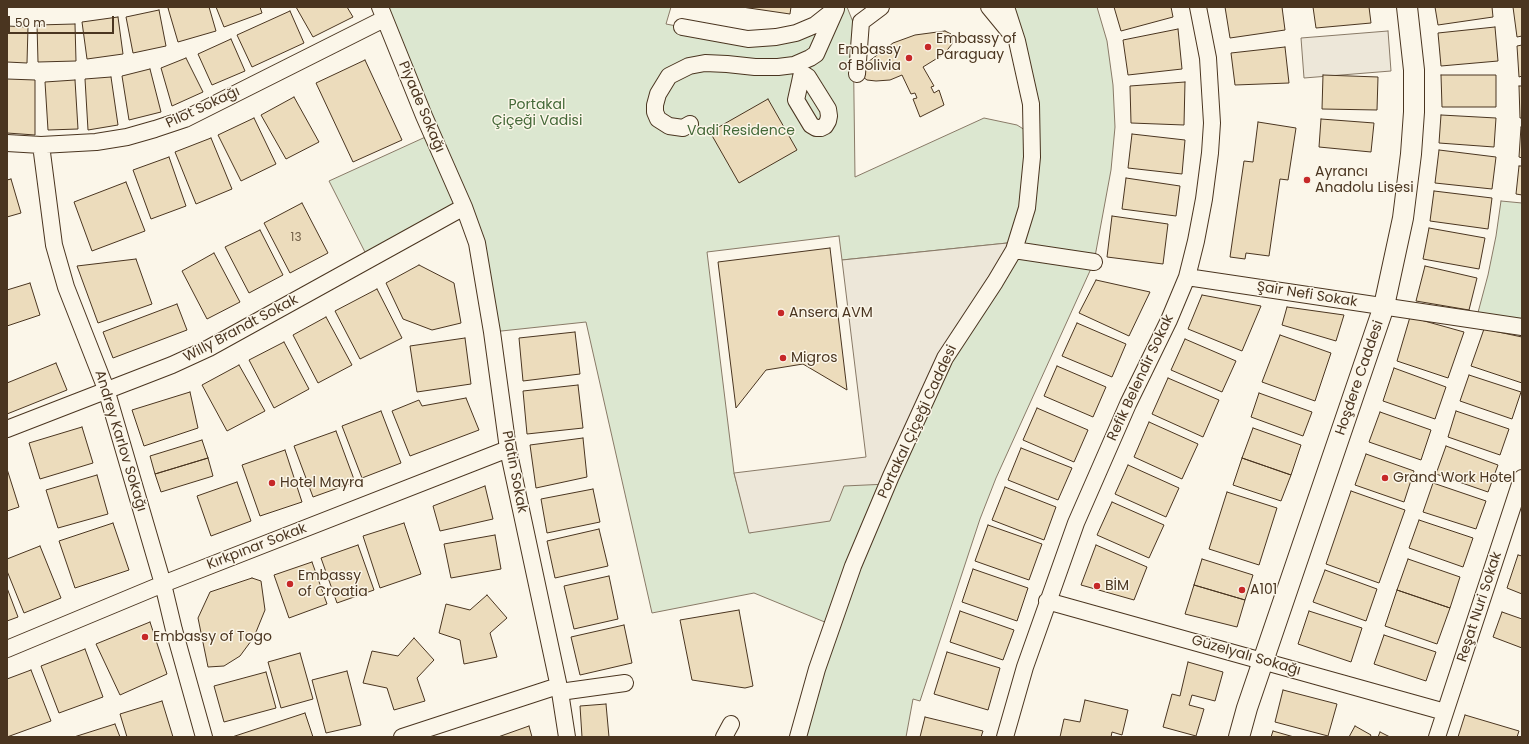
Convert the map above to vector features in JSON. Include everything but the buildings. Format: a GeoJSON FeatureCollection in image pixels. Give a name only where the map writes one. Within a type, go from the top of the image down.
{"type":"FeatureCollection","features":[{"type":"Feature","properties":{"kind":"main road","name":"Hoşdere Caddesi"},"geometry":{"type":"LineString","coordinates":[[1239,737],[1247,708],[1384,306],[1403,218],[1411,154],[1414,112],[1414,70],[1407,7]]}},
{"type":"Feature","properties":{"kind":"street"},"geometry":{"type":"LineString","coordinates":[[857,74],[861,22],[881,7]]}},
{"type":"Feature","properties":{"kind":"street","name":"Portakal Çiçeği Caddesi"},"geometry":{"type":"LineString","coordinates":[[989,7],[1017,41]]}},
{"type":"Feature","properties":{"kind":"street","name":"Portakal Çiçeği Caddesi"},"geometry":{"type":"LineString","coordinates":[[798,737],[817,669],[853,566],[891,476],[945,358],[995,282],[1014,250],[1027,208],[1032,157],[1031,104],[1017,41],[1006,7]]}},
{"type":"Feature","properties":{"kind":"street","name":"Refik Belendir Sokak"},"geometry":{"type":"LineString","coordinates":[[1005,737],[1047,601],[1079,516],[1128,404],[1169,320],[1187,277],[1204,199],[1212,123],[1208,58],[1198,7]]}},
{"type":"Feature","properties":{"kind":"street"},"geometry":{"type":"LineString","coordinates":[[682,27],[748,39],[776,37],[796,33],[815,25],[837,8]]}},
{"type":"Feature","properties":{"kind":"street"},"geometry":{"type":"LineString","coordinates":[[690,124],[683,128],[669,126],[658,119],[655,104],[669,76],[689,66],[705,63],[755,67],[794,65],[806,67],[816,54],[837,8]]}},
{"type":"Feature","properties":{"kind":"street","name":"Pilot Sokağı"},"geometry":{"type":"LineString","coordinates":[[7,143],[41,145],[96,142],[127,137],[185,119],[382,13]]}},
{"type":"Feature","properties":{"kind":"street","name":"Piyade Sokağı"},"geometry":{"type":"LineString","coordinates":[[382,13],[424,116],[464,207]]}},
{"type":"Feature","properties":{"kind":"street","name":"Andrey Karlov Sokağı"},"geometry":{"type":"LineString","coordinates":[[41,145],[54,245],[66,287],[106,389],[163,584],[174,630],[204,737]]}},
{"type":"Feature","properties":{"kind":"street","name":"Willy Brandt Sokak"},"geometry":{"type":"LineString","coordinates":[[7,429],[106,389],[172,365],[209,348],[464,207]]}},
{"type":"Feature","properties":{"kind":"street","name":"Platin Sokak"},"geometry":{"type":"LineString","coordinates":[[464,207],[477,244],[492,332],[508,449],[559,689],[567,737]]}},
{"type":"Feature","properties":{"kind":"street"},"geometry":{"type":"LineString","coordinates":[[1014,250],[1094,262]]}},
{"type":"Feature","properties":{"kind":"street","name":"Şair Nefi Sokak"},"geometry":{"type":"LineString","coordinates":[[1187,277],[1522,327]]}},
{"type":"Feature","properties":{"kind":"street","name":"Kırkpınar Sokak"},"geometry":{"type":"LineString","coordinates":[[7,649],[163,584],[508,449]]}},
{"type":"Feature","properties":{"kind":"street","name":"Reşat Nuri Sokak"},"geometry":{"type":"LineString","coordinates":[[1437,737],[1522,478]]}},
{"type":"Feature","properties":{"kind":"street","name":"Güzelyalı Sokağı"},"geometry":{"type":"LineString","coordinates":[[1047,601],[1446,712]]}},
{"type":"Feature","properties":{"kind":"street"},"geometry":{"type":"LineString","coordinates":[[402,737],[559,689],[624,683]]}},
{"type":"Feature","properties":{"kind":"green space"},"geometry":{"type":"Polygon","coordinates":[[[383,7],[671,7],[666,24],[776,37],[839,7],[847,7],[853,22],[855,177],[984,118],[1017,125],[1033,135],[1006,7],[1097,7],[1107,41],[1113,85],[1115,127],[1111,170],[1094,262],[996,478],[980,519],[920,701],[913,699],[906,737],[798,737],[832,625],[754,593],[652,613],[586,322],[492,332],[464,207],[369,260],[329,181],[432,134],[383,7]],[[839,236],[707,252],[734,473],[750,533],[844,486],[945,358],[1017,242],[842,260],[839,236]]]}},
{"type":"Feature","properties":{"kind":"green space"},"geometry":{"type":"Polygon","coordinates":[[[1501,201],[1522,203],[1522,327],[1476,320],[1488,275],[1501,201]]]}},
{"type":"Feature","properties":{"kind":"shaded area"},"geometry":{"type":"Polygon","coordinates":[[[1388,31],[1391,71],[1304,78],[1301,38],[1388,31]]]}},
{"type":"Feature","properties":{"kind":"shaded area"},"geometry":{"type":"Polygon","coordinates":[[[1017,242],[968,321],[888,484],[844,486],[830,521],[749,533],[734,473],[866,457],[842,260],[1017,242]]]}},
{"type":"Feature","properties":{"kind":"place","name":"Embassy of Paraguay"},"geometry":{"type":"Point","coordinates":[928,47]}},
{"type":"Feature","properties":{"kind":"place","name":"Embassy of Bolivia"},"geometry":{"type":"Point","coordinates":[909,58]}},
{"type":"Feature","properties":{"kind":"place","name":"Ayrancı Anadolu Lisesi"},"geometry":{"type":"Point","coordinates":[1307,180]}},
{"type":"Feature","properties":{"kind":"place","name":"Ansera AVM"},"geometry":{"type":"Point","coordinates":[781,313]}},
{"type":"Feature","properties":{"kind":"place","name":"Migros"},"geometry":{"type":"Point","coordinates":[783,358]}},
{"type":"Feature","properties":{"kind":"place","name":"Grand Work Hotel"},"geometry":{"type":"Point","coordinates":[1385,478]}},
{"type":"Feature","properties":{"kind":"place","name":"Hotel Mayra"},"geometry":{"type":"Point","coordinates":[272,483]}},
{"type":"Feature","properties":{"kind":"place","name":"Embassy of Croatia"},"geometry":{"type":"Point","coordinates":[290,584]}},
{"type":"Feature","properties":{"kind":"place","name":"BİM"},"geometry":{"type":"Point","coordinates":[1097,586]}},
{"type":"Feature","properties":{"kind":"place","name":"A101"},"geometry":{"type":"Point","coordinates":[1242,590]}},
{"type":"Feature","properties":{"kind":"place","name":"Embassy of Togo"},"geometry":{"type":"Point","coordinates":[145,637]}},
{"type":"Feature","properties":{"kind":"park label","name":"Portakal Çiçeği Vadisi"},"geometry":{"type":"Point","coordinates":[537,114]}},
{"type":"Feature","properties":{"kind":"park label","name":"Vadi Residence"},"geometry":{"type":"Point","coordinates":[741,131]}}]}
